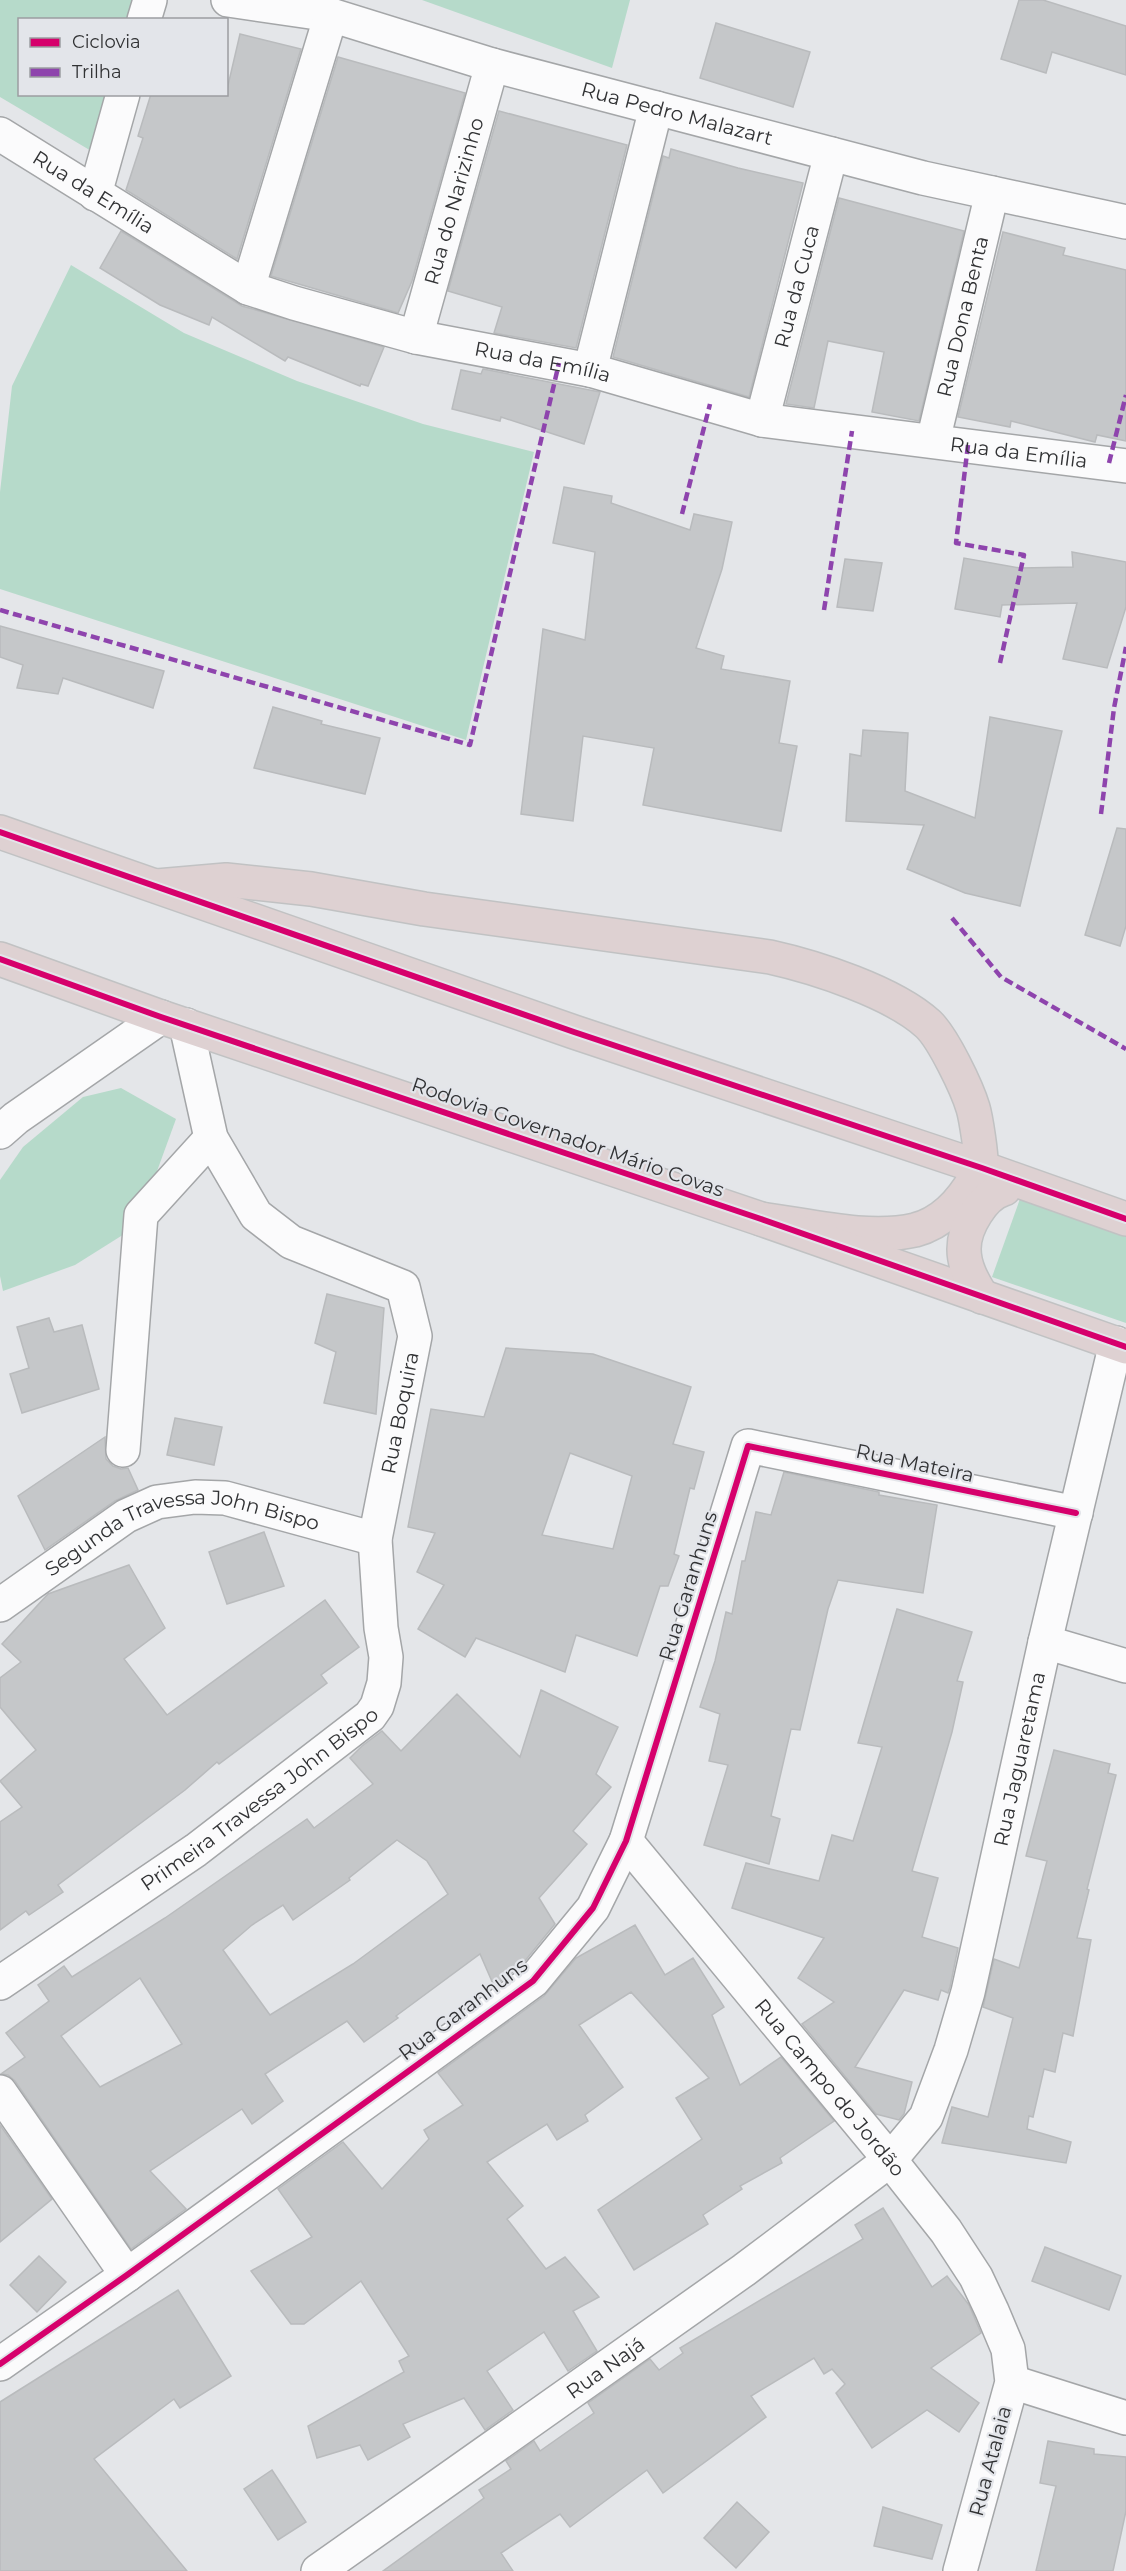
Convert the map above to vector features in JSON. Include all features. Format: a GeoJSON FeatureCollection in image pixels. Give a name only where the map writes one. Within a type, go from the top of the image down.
{"type":"FeatureCollection","features":[{"type":"Feature","properties":{"kind":"highway"},"geometry":{"type":"LineString","coordinates":[[0,832],[585,1036],[982,1168],[1126,1219]]}},
{"type":"Feature","properties":{"kind":"highway"},"geometry":{"type":"LineString","coordinates":[[157,886],[226,880],[311,890],[423,909],[770,957],[811,966],[900,1005],[929,1025],[947,1052],[974,1108],[982,1168],[964,1197],[938,1221],[915,1230],[866,1233],[761,1219]]}},
{"type":"Feature","properties":{"kind":"highway","name":"Rodovia Governador Mário Covas"},"geometry":{"type":"LineString","coordinates":[[0,959],[173,1021],[761,1219],[1121,1345]]}},
{"type":"Feature","properties":{"kind":"highway"},"geometry":{"type":"LineString","coordinates":[[982,1297],[969,1276],[964,1248],[969,1227],[982,1205],[998,1191],[1024,1184]]}},
{"type":"Feature","properties":{"kind":"street"},"geometry":{"type":"LineString","coordinates":[[145,18],[150,0]]}},
{"type":"Feature","properties":{"kind":"street","name":"Rua Pedro Malazart"},"geometry":{"type":"LineString","coordinates":[[228,0],[331,15],[492,65],[923,178],[1126,222]]}},
{"type":"Feature","properties":{"kind":"street"},"geometry":{"type":"LineString","coordinates":[[248,288],[331,15]]}},
{"type":"Feature","properties":{"kind":"street","name":"Rua do Narizinho"},"geometry":{"type":"LineString","coordinates":[[416,337],[492,65]]}},
{"type":"Feature","properties":{"kind":"street"},"geometry":{"type":"LineString","coordinates":[[95,194],[122,96]]}},
{"type":"Feature","properties":{"kind":"street"},"geometry":{"type":"LineString","coordinates":[[590,370],[656,108]]}},
{"type":"Feature","properties":{"kind":"street","name":"Rua da Emília"},"geometry":{"type":"LineString","coordinates":[[0,134],[248,288],[294,303],[416,337],[590,370],[762,420],[1126,466]]}},
{"type":"Feature","properties":{"kind":"street","name":"Rua da Cuca"},"geometry":{"type":"LineString","coordinates":[[762,420],[831,154]]}},
{"type":"Feature","properties":{"kind":"street","name":"Rua Dona Benta"},"geometry":{"type":"LineString","coordinates":[[933,441],[992,193]]}},
{"type":"Feature","properties":{"kind":"street"},"geometry":{"type":"LineString","coordinates":[[0,1132],[16,1118],[173,1021],[211,1138],[141,1215],[123,1450]]}},
{"type":"Feature","properties":{"kind":"street","name":"Rua Boquira"},"geometry":{"type":"LineString","coordinates":[[211,1138],[256,1215],[291,1242],[403,1287],[415,1336],[375,1539]]}},
{"type":"Feature","properties":{"kind":"street","name":"Rua Jaguaretama"},"geometry":{"type":"LineString","coordinates":[[890,2160],[926,2117],[951,2050],[968,1992],[1045,1642],[1076,1513],[1121,1345]]}},
{"type":"Feature","properties":{"kind":"street","name":"Rua Mateira"},"geometry":{"type":"LineString","coordinates":[[748,1446],[1076,1513]]}},
{"type":"Feature","properties":{"kind":"street","name":"Rua Garanhuns"},"geometry":{"type":"LineString","coordinates":[[0,2364],[127,2275],[533,1981],[593,1908],[626,1841],[748,1446]]}},
{"type":"Feature","properties":{"kind":"street","name":"Segunda Travessa John Bispo"},"geometry":{"type":"LineString","coordinates":[[0,1605],[126,1516],[157,1502],[195,1497],[225,1498],[375,1539]]}},
{"type":"Feature","properties":{"kind":"street","name":"Primeira Travessa John Bispo"},"geometry":{"type":"LineString","coordinates":[[0,1983],[196,1850],[370,1716],[377,1706],[384,1683],[386,1656],[381,1628],[375,1539]]}},
{"type":"Feature","properties":{"kind":"street"},"geometry":{"type":"LineString","coordinates":[[1045,1642],[1126,1665]]}},
{"type":"Feature","properties":{"kind":"street","name":"Rua Campo do Jordão"},"geometry":{"type":"LineString","coordinates":[[626,1841],[946,2231],[976,2277],[1008,2349]]}},
{"type":"Feature","properties":{"kind":"street"},"geometry":{"type":"LineString","coordinates":[[0,2092],[127,2275]]}},
{"type":"Feature","properties":{"kind":"street","name":"Rua Najá"},"geometry":{"type":"LineString","coordinates":[[318,2571],[744,2270],[890,2160]]}},
{"type":"Feature","properties":{"kind":"street","name":"Rua Atalaia"},"geometry":{"type":"LineString","coordinates":[[960,2571],[1012,2382],[1008,2349]]}},
{"type":"Feature","properties":{"kind":"street"},"geometry":{"type":"LineString","coordinates":[[1012,2382],[1126,2418]]}},
{"type":"Feature","properties":{"kind":"green space"},"geometry":{"type":"Polygon","coordinates":[[[0,0],[137,0],[133,18],[18,18],[18,96],[114,96],[93,152],[0,97],[0,0]]]}},
{"type":"Feature","properties":{"kind":"green space"},"geometry":{"type":"Polygon","coordinates":[[[422,0],[630,0],[612,68],[422,0]]]}},
{"type":"Feature","properties":{"kind":"green space"},"geometry":{"type":"Polygon","coordinates":[[[71,265],[184,333],[297,381],[423,424],[534,452],[466,740],[0,589],[0,492],[12,386],[71,265]]]}},
{"type":"Feature","properties":{"kind":"green space"},"geometry":{"type":"Polygon","coordinates":[[[121,1088],[176,1119],[137,1226],[75,1265],[3,1291],[0,1276],[0,1180],[23,1147],[83,1097],[121,1088]]]}},
{"type":"Feature","properties":{"kind":"green space"},"geometry":{"type":"Polygon","coordinates":[[[1021,1196],[1126,1233],[1126,1323],[992,1277],[1021,1196]]]}},
{"type":"Feature","properties":{"kind":"building"},"geometry":{"type":"Polygon","coordinates":[[[1019,0],[1043,0],[1126,26],[1126,75],[1052,52],[1046,73],[1001,59],[1019,0]]]}},
{"type":"Feature","properties":{"kind":"building"},"geometry":{"type":"Polygon","coordinates":[[[716,23],[810,52],[793,107],[700,78],[716,23]]]}},
{"type":"Feature","properties":{"kind":"building"},"geometry":{"type":"Polygon","coordinates":[[[240,34],[301,49],[237,259],[126,190],[143,138],[138,136],[150,96],[228,96],[228,85],[240,34]]]}},
{"type":"Feature","properties":{"kind":"building"},"geometry":{"type":"Polygon","coordinates":[[[338,57],[465,93],[412,281],[398,313],[271,276],[338,57]]]}},
{"type":"Feature","properties":{"kind":"building"},"geometry":{"type":"Polygon","coordinates":[[[499,111],[627,145],[576,348],[494,333],[502,307],[448,291],[499,111]]]}},
{"type":"Feature","properties":{"kind":"building"},"geometry":{"type":"Polygon","coordinates":[[[671,149],[803,183],[749,397],[613,357],[663,156],[669,158],[671,149]]]}},
{"type":"Feature","properties":{"kind":"building"},"geometry":{"type":"Polygon","coordinates":[[[839,198],[964,231],[919,421],[872,412],[884,352],[828,341],[814,408],[786,404],[839,198]]]}},
{"type":"Feature","properties":{"kind":"building"},"geometry":{"type":"Polygon","coordinates":[[[121,231],[242,306],[384,347],[368,386],[361,384],[360,386],[288,357],[285,361],[212,317],[209,325],[160,305],[100,268],[121,231]]]}},
{"type":"Feature","properties":{"kind":"building"},"geometry":{"type":"Polygon","coordinates":[[[1003,232],[1065,248],[1063,255],[1126,270],[1126,441],[1097,435],[1095,442],[1011,421],[1010,427],[958,417],[1003,232]]]}},
{"type":"Feature","properties":{"kind":"building"},"geometry":{"type":"Polygon","coordinates":[[[483,369],[600,392],[584,444],[501,417],[500,421],[452,409],[461,370],[481,374],[483,369]]]}},
{"type":"Feature","properties":{"kind":"building"},"geometry":{"type":"Polygon","coordinates":[[[564,487],[612,496],[611,503],[690,530],[694,514],[732,522],[722,569],[696,648],[724,656],[721,669],[790,681],[779,743],[797,746],[781,831],[643,805],[654,748],[583,736],[573,821],[521,814],[543,629],[585,640],[595,552],[553,543],[564,487]]]}},
{"type":"Feature","properties":{"kind":"building"},"geometry":{"type":"Polygon","coordinates":[[[1072,552],[1126,562],[1126,607],[1107,668],[1063,659],[1077,603],[1002,605],[1000,617],[955,609],[964,558],[1020,568],[1073,567],[1072,552]]]}},
{"type":"Feature","properties":{"kind":"building"},"geometry":{"type":"Polygon","coordinates":[[[845,559],[882,563],[873,611],[837,607],[845,559]]]}},
{"type":"Feature","properties":{"kind":"building"},"geometry":{"type":"Polygon","coordinates":[[[0,626],[164,671],[153,708],[63,678],[58,694],[17,688],[23,665],[0,657],[0,626]]]}},
{"type":"Feature","properties":{"kind":"building"},"geometry":{"type":"Polygon","coordinates":[[[273,707],[322,721],[321,724],[380,738],[365,794],[254,768],[273,707]]]}},
{"type":"Feature","properties":{"kind":"building"},"geometry":{"type":"Polygon","coordinates":[[[990,717],[1062,731],[1020,906],[965,893],[907,869],[924,825],[846,821],[850,754],[861,756],[863,730],[908,733],[905,791],[975,818],[990,717]]]}},
{"type":"Feature","properties":{"kind":"building"},"geometry":{"type":"Polygon","coordinates":[[[1117,828],[1126,829],[1126,926],[1120,946],[1085,935],[1117,828]]]}},
{"type":"Feature","properties":{"kind":"building"},"geometry":{"type":"Polygon","coordinates":[[[327,1294],[384,1308],[376,1414],[324,1403],[336,1352],[315,1343],[327,1294]]]}},
{"type":"Feature","properties":{"kind":"building"},"geometry":{"type":"Polygon","coordinates":[[[49,1318],[54,1332],[82,1325],[99,1389],[22,1413],[10,1374],[29,1368],[17,1327],[49,1318]]]}},
{"type":"Feature","properties":{"kind":"building"},"geometry":{"type":"Polygon","coordinates":[[[506,1348],[593,1354],[691,1387],[673,1444],[704,1452],[694,1489],[690,1488],[674,1554],[679,1556],[668,1586],[660,1586],[637,1656],[576,1635],[565,1672],[476,1638],[465,1657],[418,1629],[444,1585],[417,1572],[435,1533],[408,1527],[431,1409],[484,1417],[506,1348]],[[570,1453],[542,1535],[613,1549],[632,1476],[570,1453]]]}},
{"type":"Feature","properties":{"kind":"building"},"geometry":{"type":"Polygon","coordinates":[[[175,1418],[222,1427],[214,1465],[167,1455],[175,1418]]]}},
{"type":"Feature","properties":{"kind":"building"},"geometry":{"type":"Polygon","coordinates":[[[105,1437],[106,1459],[113,1466],[121,1469],[128,1468],[138,1490],[115,1501],[45,1550],[18,1496],[105,1437]]]}},
{"type":"Feature","properties":{"kind":"building"},"geometry":{"type":"Polygon","coordinates":[[[784,1472],[879,1492],[879,1495],[937,1505],[923,1593],[838,1580],[828,1609],[800,1730],[791,1729],[771,1816],[780,1819],[769,1864],[704,1845],[728,1765],[709,1761],[720,1714],[700,1707],[715,1661],[726,1612],[732,1614],[742,1561],[745,1561],[756,1512],[771,1515],[784,1472]]]}},
{"type":"Feature","properties":{"kind":"building"},"geometry":{"type":"Polygon","coordinates":[[[264,1532],[284,1586],[227,1604],[209,1552],[264,1532]]]}},
{"type":"Feature","properties":{"kind":"building"},"geometry":{"type":"Polygon","coordinates":[[[129,1565],[165,1628],[124,1659],[167,1715],[325,1600],[359,1647],[321,1675],[327,1683],[219,1764],[217,1762],[185,1790],[58,1885],[63,1892],[29,1915],[26,1911],[0,1930],[0,1822],[22,1807],[0,1781],[36,1750],[0,1707],[0,1678],[21,1662],[2,1644],[48,1594],[129,1565]]]}},
{"type":"Feature","properties":{"kind":"building"},"geometry":{"type":"Polygon","coordinates":[[[897,1609],[972,1632],[957,1681],[963,1682],[952,1732],[912,1871],[938,1878],[922,1937],[958,1948],[950,1987],[948,1993],[941,1990],[938,2000],[904,1990],[855,2067],[912,2082],[904,2114],[899,2120],[876,2114],[802,2024],[834,2002],[798,1978],[824,1938],[732,1908],[746,1863],[819,1881],[832,1835],[853,1841],[882,1747],[858,1743],[897,1609]]]}},
{"type":"Feature","properties":{"kind":"building"},"geometry":{"type":"Polygon","coordinates":[[[541,1690],[618,1727],[596,1774],[611,1787],[573,1831],[587,1844],[539,1898],[555,1924],[520,1967],[494,1986],[480,1954],[364,2042],[347,2021],[265,2074],[283,2101],[252,2124],[242,2109],[150,2171],[186,2209],[131,2249],[15,2081],[8,2075],[1,2074],[25,2057],[6,2033],[49,2001],[38,1985],[64,1966],[72,1977],[165,1918],[307,1819],[314,1828],[373,1784],[350,1758],[362,1746],[382,1731],[401,1751],[457,1694],[520,1757],[541,1690]],[[397,1840],[349,1878],[350,1880],[293,1920],[283,1905],[252,1925],[223,1950],[270,2015],[353,1964],[448,1894],[427,1861],[397,1840]],[[140,1978],[61,2036],[100,2087],[182,2044],[140,1978]]]}},
{"type":"Feature","properties":{"kind":"building"},"geometry":{"type":"Polygon","coordinates":[[[1054,1750],[1110,1764],[1108,1773],[1116,1775],[1077,1938],[1091,1940],[1073,2036],[1063,2033],[1055,2072],[1044,2069],[1033,2117],[1029,2116],[1027,2129],[1071,2142],[1066,2163],[942,2143],[952,2107],[988,2117],[1013,2018],[983,2007],[994,1959],[1019,1968],[1047,1861],[1026,1856],[1054,1750]]]}},
{"type":"Feature","properties":{"kind":"building"},"geometry":{"type":"Polygon","coordinates":[[[635,1925],[665,1975],[693,1958],[724,2007],[712,2015],[740,2085],[781,2057],[834,2121],[780,2158],[782,2163],[740,2186],[742,2189],[703,2215],[708,2224],[634,2270],[598,2210],[702,2139],[676,2098],[709,2078],[631,1992],[579,2025],[623,2087],[585,2115],[588,2121],[557,2140],[547,2124],[487,2162],[523,2206],[507,2219],[546,2269],[565,2257],[599,2297],[573,2311],[597,2351],[568,2371],[544,2332],[487,2371],[513,2410],[485,2430],[464,2398],[403,2424],[410,2437],[368,2460],[360,2445],[317,2458],[308,2426],[404,2372],[399,2361],[409,2356],[361,2281],[304,2324],[291,2324],[251,2271],[312,2237],[278,2189],[343,2142],[382,2189],[429,2139],[424,2130],[463,2105],[438,2073],[544,1996],[576,1958],[635,1925]]]}},
{"type":"Feature","properties":{"kind":"building"},"geometry":{"type":"Polygon","coordinates":[[[0,2125],[52,2199],[0,2242],[0,2125]]]}},
{"type":"Feature","properties":{"kind":"building"},"geometry":{"type":"Polygon","coordinates":[[[883,2208],[932,2287],[947,2276],[969,2305],[981,2333],[931,2368],[979,2403],[959,2432],[927,2410],[872,2448],[836,2393],[845,2384],[832,2369],[824,2374],[814,2358],[751,2396],[766,2417],[663,2493],[647,2470],[570,2527],[560,2514],[501,2553],[513,2571],[383,2571],[484,2498],[479,2490],[511,2469],[506,2461],[534,2441],[540,2451],[594,2413],[588,2403],[650,2359],[659,2370],[683,2353],[680,2348],[863,2239],[855,2225],[883,2208]]]}},
{"type":"Feature","properties":{"kind":"building"},"geometry":{"type":"Polygon","coordinates":[[[1045,2247],[1121,2276],[1109,2310],[1032,2281],[1045,2247]]]}},
{"type":"Feature","properties":{"kind":"building"},"geometry":{"type":"Polygon","coordinates":[[[39,2256],[66,2282],[37,2312],[10,2285],[39,2256]]]}},
{"type":"Feature","properties":{"kind":"building"},"geometry":{"type":"Polygon","coordinates":[[[178,2290],[231,2376],[180,2408],[174,2399],[94,2459],[187,2571],[0,2571],[0,2402],[178,2290]]]}},
{"type":"Feature","properties":{"kind":"building"},"geometry":{"type":"Polygon","coordinates":[[[1048,2441],[1094,2449],[1094,2454],[1126,2457],[1126,2511],[1113,2571],[1036,2571],[1056,2486],[1040,2483],[1048,2441]]]}},
{"type":"Feature","properties":{"kind":"building"},"geometry":{"type":"Polygon","coordinates":[[[272,2470],[306,2522],[278,2540],[244,2489],[272,2470]]]}},
{"type":"Feature","properties":{"kind":"building"},"geometry":{"type":"Polygon","coordinates":[[[737,2502],[769,2532],[736,2568],[704,2538],[737,2502]]]}},
{"type":"Feature","properties":{"kind":"building"},"geometry":{"type":"Polygon","coordinates":[[[883,2507],[942,2525],[932,2559],[874,2546],[883,2507]]]}},
{"type":"Feature","properties":{"kind":"marked path"},"geometry":{"type":"LineString","coordinates":[[0,610],[470,745],[559,363]]}},
{"type":"Feature","properties":{"kind":"marked path"},"geometry":{"type":"LineString","coordinates":[[1109,463],[1126,395]]}},
{"type":"Feature","properties":{"kind":"marked path"},"geometry":{"type":"LineString","coordinates":[[682,514],[710,404]]}},
{"type":"Feature","properties":{"kind":"marked path"},"geometry":{"type":"LineString","coordinates":[[824,610],[852,431]]}},
{"type":"Feature","properties":{"kind":"marked path"},"geometry":{"type":"LineString","coordinates":[[968,445],[956,543],[1024,555],[1000,663]]}},
{"type":"Feature","properties":{"kind":"marked path"},"geometry":{"type":"LineString","coordinates":[[1101,814],[1114,708],[1126,647]]}},
{"type":"Feature","properties":{"kind":"marked path"},"geometry":{"type":"LineString","coordinates":[[952,918],[1001,977],[1126,1049]]}},
{"type":"Feature","properties":{"kind":"cycle path"},"geometry":{"type":"LineString","coordinates":[[0,832],[574,1032],[982,1168],[1126,1219]]}},
{"type":"Feature","properties":{"kind":"cycle path"},"geometry":{"type":"LineString","coordinates":[[0,959],[161,1017],[761,1219],[1126,1347]]}},
{"type":"Feature","properties":{"kind":"cycle path"},"geometry":{"type":"LineString","coordinates":[[0,2364],[127,2275],[533,1981],[593,1908],[626,1841],[748,1446],[1076,1513]]}}]}
